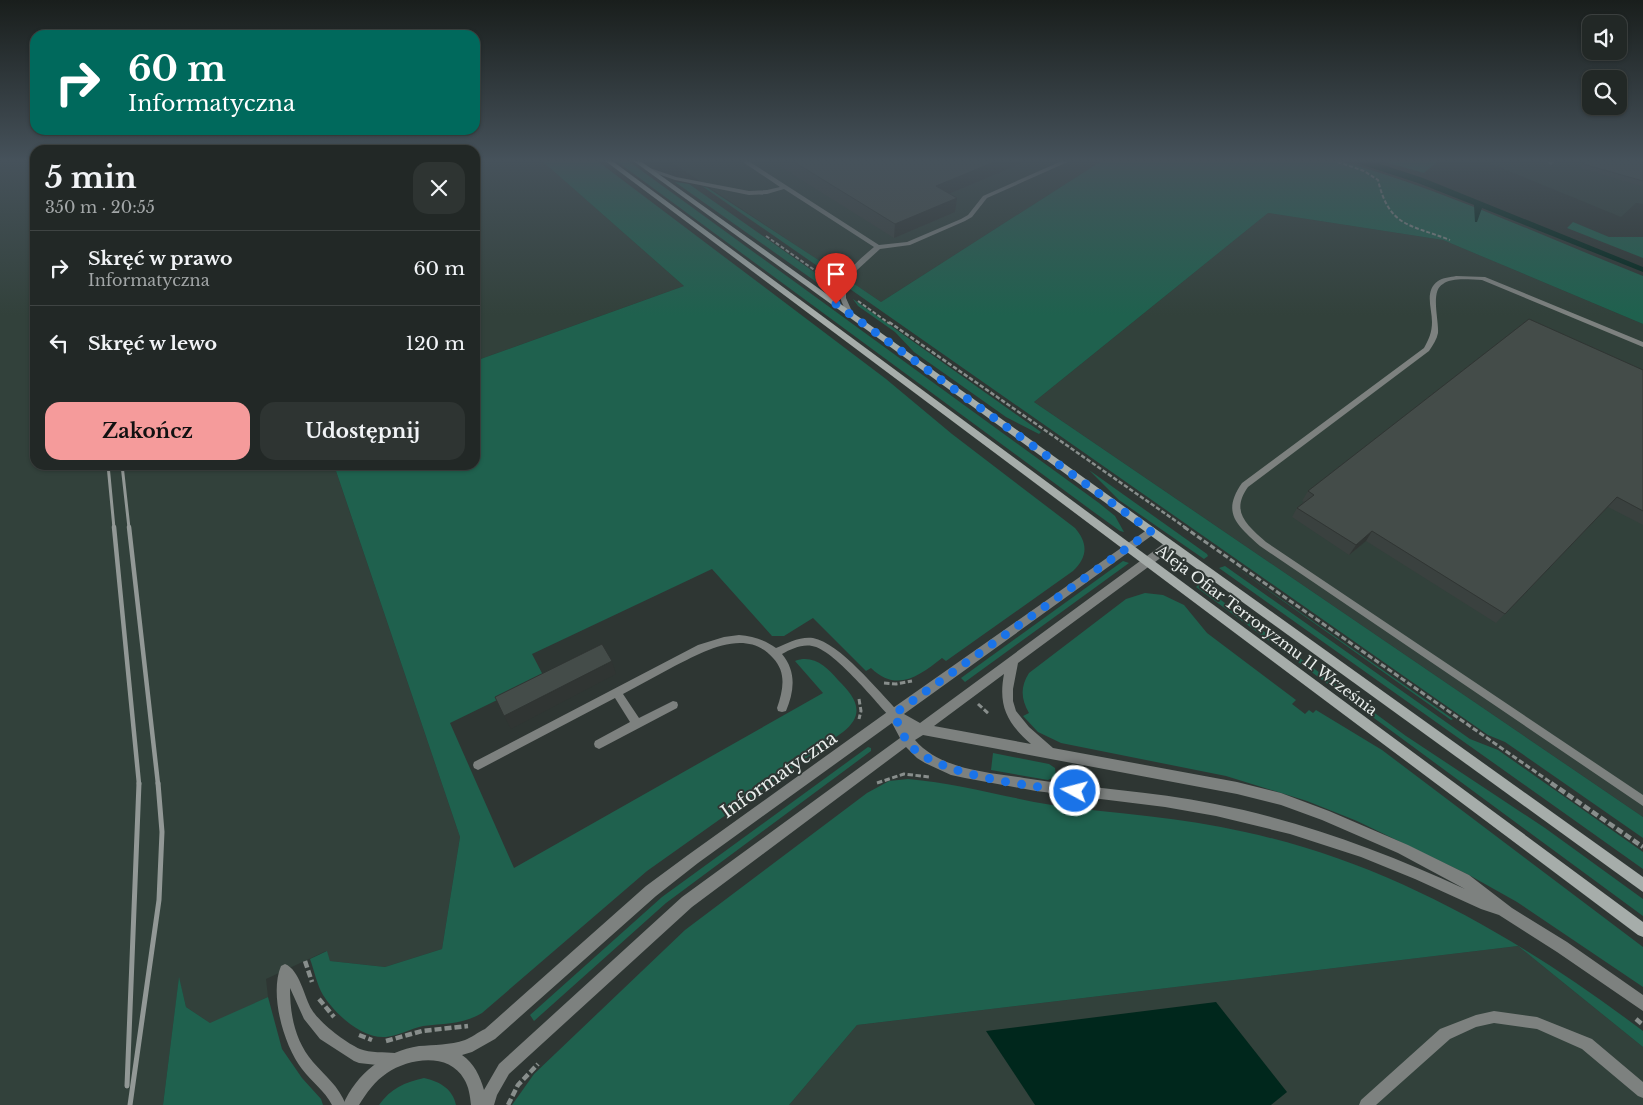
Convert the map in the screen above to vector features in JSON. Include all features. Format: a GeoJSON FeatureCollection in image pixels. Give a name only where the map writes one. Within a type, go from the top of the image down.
{"type":"FeatureCollection","features":[{"type":"Feature","properties":{"kind":"street","name":"Aleja Ofiar Terroryzmu 11 Września"},"geometry":{"type":"LineString","coordinates":[[676,212],[1643,930]]}},
{"type":"Feature","properties":{"kind":"street","name":"Aleja Ofiar Terroryzmu 11 Września"},"geometry":{"type":"LineString","coordinates":[[706,212],[1643,885]]}},
{"type":"Feature","properties":{"kind":"street","name":"Informatyczna"},"geometry":{"type":"LineString","coordinates":[[351,1105],[359,1091],[374,1074],[395,1060],[420,1052],[436,1052],[467,1047],[490,1034],[651,891],[894,714],[1151,531]]}},
{"type":"Feature","properties":{"kind":"street"},"geometry":{"type":"LineString","coordinates":[[486,1105],[491,1091],[504,1069],[650,933],[687,902],[1170,545]]}},
{"type":"Feature","properties":{"kind":"street"},"geometry":{"type":"LineString","coordinates":[[1014,659],[1005,691],[1009,710],[1016,723],[1026,734],[1053,753]]}},
{"type":"Feature","properties":{"kind":"street"},"geometry":{"type":"LineString","coordinates":[[894,714],[920,729],[1237,788],[1290,802],[1403,849],[1464,880],[1507,913],[1562,947],[1643,1004]]}},
{"type":"Feature","properties":{"kind":"street"},"geometry":{"type":"LineString","coordinates":[[894,714],[906,740],[928,760],[962,772],[1056,789],[1214,809],[1314,834],[1402,867],[1464,897],[1507,913]]}},
{"type":"Feature","properties":{"kind":"street"},"geometry":{"type":"LineString","coordinates":[[436,1052],[461,1063],[474,1081],[479,1105]]}},
{"type":"Feature","properties":{"kind":"lane"},"geometry":{"type":"LineString","coordinates":[[823,212],[878,247],[908,244],[963,220],[974,212]]}},
{"type":"Feature","properties":{"kind":"lane"},"geometry":{"type":"LineString","coordinates":[[852,316],[842,296],[843,290],[848,279],[878,247]]}},
{"type":"Feature","properties":{"kind":"lane"},"geometry":{"type":"LineString","coordinates":[[1643,346],[1483,278],[1461,277],[1446,279],[1436,284],[1432,291],[1435,333],[1434,341],[1428,349],[1245,485],[1235,496],[1234,506],[1237,516],[1247,530],[1263,544],[1643,802]]}},
{"type":"Feature","properties":{"kind":"lane"},"geometry":{"type":"LineString","coordinates":[[478,765],[701,648],[722,641],[741,639],[761,643],[776,653],[786,669],[788,689],[782,708]]}},
{"type":"Feature","properties":{"kind":"lane"},"geometry":{"type":"LineString","coordinates":[[776,653],[792,644],[814,642],[834,653],[894,714]]}},
{"type":"Feature","properties":{"kind":"lane"},"geometry":{"type":"LineString","coordinates":[[617,692],[637,724]]}},
{"type":"Feature","properties":{"kind":"lane"},"geometry":{"type":"LineString","coordinates":[[599,744],[673,705]]}},
{"type":"Feature","properties":{"kind":"lane"},"geometry":{"type":"LineString","coordinates":[[339,1105],[334,1092],[306,1064],[289,1034],[282,996],[285,970],[296,986],[308,1015],[325,1034],[359,1056],[395,1060]]}},
{"type":"Feature","properties":{"kind":"lane"},"geometry":{"type":"LineString","coordinates":[[1366,1105],[1445,1034],[1476,1021],[1494,1017],[1537,1024],[1587,1044],[1643,1091]]}},
{"type":"Feature","properties":{"kind":"path"},"geometry":{"type":"LineString","coordinates":[[1390,212],[1396,220],[1450,240]]}},
{"type":"Feature","properties":{"kind":"path"},"geometry":{"type":"LineString","coordinates":[[765,235],[1643,847]]}},
{"type":"Feature","properties":{"kind":"path"},"geometry":{"type":"LineString","coordinates":[[856,726],[861,711],[859,696],[854,690],[873,677],[883,682],[896,684],[918,680]]}},
{"type":"Feature","properties":{"kind":"path"},"geometry":{"type":"LineString","coordinates":[[968,693],[989,714]]}},
{"type":"Feature","properties":{"kind":"path"},"geometry":{"type":"LineString","coordinates":[[872,786],[890,777],[904,774],[934,778]]}},
{"type":"Feature","properties":{"kind":"path"},"geometry":{"type":"LineString","coordinates":[[305,961],[318,998],[336,1020]]}},
{"type":"Feature","properties":{"kind":"path"},"geometry":{"type":"LineString","coordinates":[[1629,1014],[1643,1025]]}},
{"type":"Feature","properties":{"kind":"path"},"geometry":{"type":"LineString","coordinates":[[355,1033],[372,1040],[384,1042],[422,1032],[454,1029],[474,1023]]}},
{"type":"Feature","properties":{"kind":"path"},"geometry":{"type":"LineString","coordinates":[[508,1105],[518,1085],[544,1056]]}},
{"type":"Feature","properties":{"kind":"shaded area"},"geometry":{"type":"Polygon","coordinates":[[[0,212],[30,212],[30,470],[336,470],[460,837],[442,949],[385,967],[330,961],[326,951],[266,979],[268,997],[211,1024],[186,1007],[179,979],[163,1105],[0,1105],[0,212]]]}},
{"type":"Feature","properties":{"kind":"shaded area"},"geometry":{"type":"Polygon","coordinates":[[[480,212],[600,212],[684,286],[480,359],[480,212]]]}},
{"type":"Feature","properties":{"kind":"shaded area"},"geometry":{"type":"Polygon","coordinates":[[[600,212],[664,212],[886,379],[952,434],[1075,528],[1084,545],[1084,555],[1073,571],[946,661],[942,658],[916,676],[899,681],[890,680],[871,668],[866,671],[813,618],[784,636],[772,636],[712,569],[532,654],[544,677],[450,723],[514,868],[823,693],[795,661],[808,659],[814,661],[824,666],[834,675],[856,705],[855,718],[843,732],[647,871],[482,1013],[460,1022],[423,1026],[386,1037],[368,1034],[350,1024],[328,1002],[317,982],[310,959],[327,951],[330,961],[385,967],[442,949],[460,837],[336,470],[480,470],[480,359],[684,286],[600,212]]]}},
{"type":"Feature","properties":{"kind":"shaded area"},"geometry":{"type":"Polygon","coordinates":[[[685,212],[698,212],[1099,503],[1115,516],[1124,532],[1091,510],[685,212]]]}},
{"type":"Feature","properties":{"kind":"shaded area"},"geometry":{"type":"Polygon","coordinates":[[[717,212],[728,212],[834,286],[829,291],[717,212]]]}},
{"type":"Feature","properties":{"kind":"shaded area"},"geometry":{"type":"Polygon","coordinates":[[[739,212],[744,212],[843,276],[839,281],[739,212]]]}},
{"type":"Feature","properties":{"kind":"shaded area"},"geometry":{"type":"Polygon","coordinates":[[[745,212],[1022,212],[881,302],[745,212]]]}},
{"type":"Feature","properties":{"kind":"shaded area"},"geometry":{"type":"Polygon","coordinates":[[[1022,212],[1485,212],[1643,276],[1643,324],[1443,240],[1268,213],[1034,402],[1643,817],[1643,838],[1505,742],[1488,735],[850,289],[853,283],[881,302],[1022,212]]]}},
{"type":"Feature","properties":{"kind":"shaded area"},"geometry":{"type":"Polygon","coordinates":[[[1474,212],[1481,212],[1477,222],[1475,222],[1474,212]]]}},
{"type":"Feature","properties":{"kind":"shaded area"},"geometry":{"type":"Polygon","coordinates":[[[1491,212],[1506,212],[1643,267],[1643,272],[1491,212]]]}},
{"type":"Feature","properties":{"kind":"shaded area"},"geometry":{"type":"Polygon","coordinates":[[[1608,212],[1627,212],[1621,217],[1608,212]]]}},
{"type":"Feature","properties":{"kind":"shaded area"},"geometry":{"type":"Polygon","coordinates":[[[1268,213],[1443,240],[1643,324],[1643,817],[1034,402],[1268,213]]]}},
{"type":"Feature","properties":{"kind":"shaded area"},"geometry":{"type":"Polygon","coordinates":[[[1573,222],[1609,237],[1643,237],[1643,258],[1567,228],[1573,222]]]}},
{"type":"Feature","properties":{"kind":"shaded area"},"geometry":{"type":"Polygon","coordinates":[[[853,299],[1041,432],[1039,434],[1006,417],[914,352],[895,332],[858,306],[853,299]]]}},
{"type":"Feature","properties":{"kind":"shaded area"},"geometry":{"type":"Polygon","coordinates":[[[1089,470],[1208,556],[1204,559],[1119,500],[1089,470]]]}},
{"type":"Feature","properties":{"kind":"shaded area"},"geometry":{"type":"Polygon","coordinates":[[[1123,561],[1129,563],[965,682],[961,678],[1123,561]]]}},
{"type":"Feature","properties":{"kind":"shaded area"},"geometry":{"type":"Polygon","coordinates":[[[1228,562],[1453,719],[1451,720],[1228,562]]]}},
{"type":"Feature","properties":{"kind":"shaded area"},"geometry":{"type":"Polygon","coordinates":[[[1225,566],[1470,739],[1498,750],[1643,852],[1643,869],[1219,568],[1225,566]]]}},
{"type":"Feature","properties":{"kind":"shaded area"},"geometry":{"type":"Polygon","coordinates":[[[1199,584],[1406,736],[1545,828],[1643,899],[1643,916],[1196,587],[1199,584]]]}},
{"type":"Feature","properties":{"kind":"shaded area"},"geometry":{"type":"Polygon","coordinates":[[[1145,593],[1163,595],[1184,605],[1207,633],[1296,700],[1292,704],[1305,714],[1309,710],[1313,713],[1316,710],[1382,750],[1643,947],[1643,987],[1517,902],[1469,875],[1357,821],[1307,801],[1226,776],[1061,743],[1038,732],[1023,716],[1029,713],[1024,703],[1023,688],[1029,673],[1126,599],[1145,593]]]}},
{"type":"Feature","properties":{"kind":"shaded area"},"geometry":{"type":"Polygon","coordinates":[[[868,747],[871,748],[871,751],[666,903],[534,1021],[530,1015],[662,897],[868,747]]]}},
{"type":"Feature","properties":{"kind":"shaded area"},"geometry":{"type":"Polygon","coordinates":[[[993,753],[1049,764],[1055,768],[1056,776],[1048,780],[991,770],[993,753]]]}},
{"type":"Feature","properties":{"kind":"shaded area"},"geometry":{"type":"Polygon","coordinates":[[[908,779],[1052,805],[1173,819],[1245,832],[1300,846],[1353,864],[1404,885],[1455,910],[1518,946],[857,1025],[789,1105],[512,1105],[534,1074],[685,930],[867,793],[889,781],[908,779]]]}},
{"type":"Feature","properties":{"kind":"shaded area"},"geometry":{"type":"Polygon","coordinates":[[[1518,946],[1643,1047],[1643,1105],[789,1105],[857,1025],[1518,946]]]}},
{"type":"Feature","properties":{"kind":"shaded area"},"geometry":{"type":"Polygon","coordinates":[[[1518,946],[1551,966],[1643,1031],[1643,1047],[1518,946]]]}},
{"type":"Feature","properties":{"kind":"shaded area"},"geometry":{"type":"Polygon","coordinates":[[[179,977],[186,1007],[210,1023],[268,997],[282,1049],[302,1078],[321,1099],[323,1105],[163,1105],[179,977]]]}},
{"type":"Feature","properties":{"kind":"shaded area"},"geometry":{"type":"Polygon","coordinates":[[[1216,1002],[1287,1092],[1271,1105],[1035,1105],[986,1031],[1216,1002]]]}},
{"type":"Feature","properties":{"kind":"shaded area"},"geometry":{"type":"Polygon","coordinates":[[[424,1078],[448,1090],[452,1094],[456,1105],[379,1105],[383,1099],[398,1087],[424,1078]]]}},
{"type":"Feature","properties":{"kind":"building"},"geometry":{"type":"Polygon","coordinates":[[[875,212],[925,212],[895,224],[875,212]]]}},
{"type":"Feature","properties":{"kind":"building"},"geometry":{"type":"Polygon","coordinates":[[[1529,319],[1643,370],[1643,511],[1617,497],[1505,614],[1372,531],[1356,545],[1297,508],[1314,495],[1308,491],[1529,319]]]}},
{"type":"Feature","properties":{"kind":"building"},"geometry":{"type":"Polygon","coordinates":[[[602,644],[612,661],[504,716],[495,697],[602,644]]]}},
{"type":"Feature","properties":{"kind":"railway"},"geometry":{"type":"LineString","coordinates":[[108,470],[114,528]]}},
{"type":"Feature","properties":{"kind":"railway"},"geometry":{"type":"LineString","coordinates":[[123,470],[129,528]]}},
{"type":"Feature","properties":{"kind":"railway"},"geometry":{"type":"LineString","coordinates":[[114,527],[139,784]]}},
{"type":"Feature","properties":{"kind":"railway"},"geometry":{"type":"LineString","coordinates":[[129,527],[158,784]]}},
{"type":"Feature","properties":{"kind":"railway"},"geometry":{"type":"LineString","coordinates":[[130,1105],[159,900],[162,832],[158,783]]}},
{"type":"Feature","properties":{"kind":"railway"},"geometry":{"type":"LineString","coordinates":[[127,1086],[139,784]]}},
{"type":"Feature","properties":{"kind":"route"},"geometry":{"type":"LineString","coordinates":[[836,304],[1151,531],[894,714],[906,740],[928,760],[980,776],[1075,791]]}}]}
